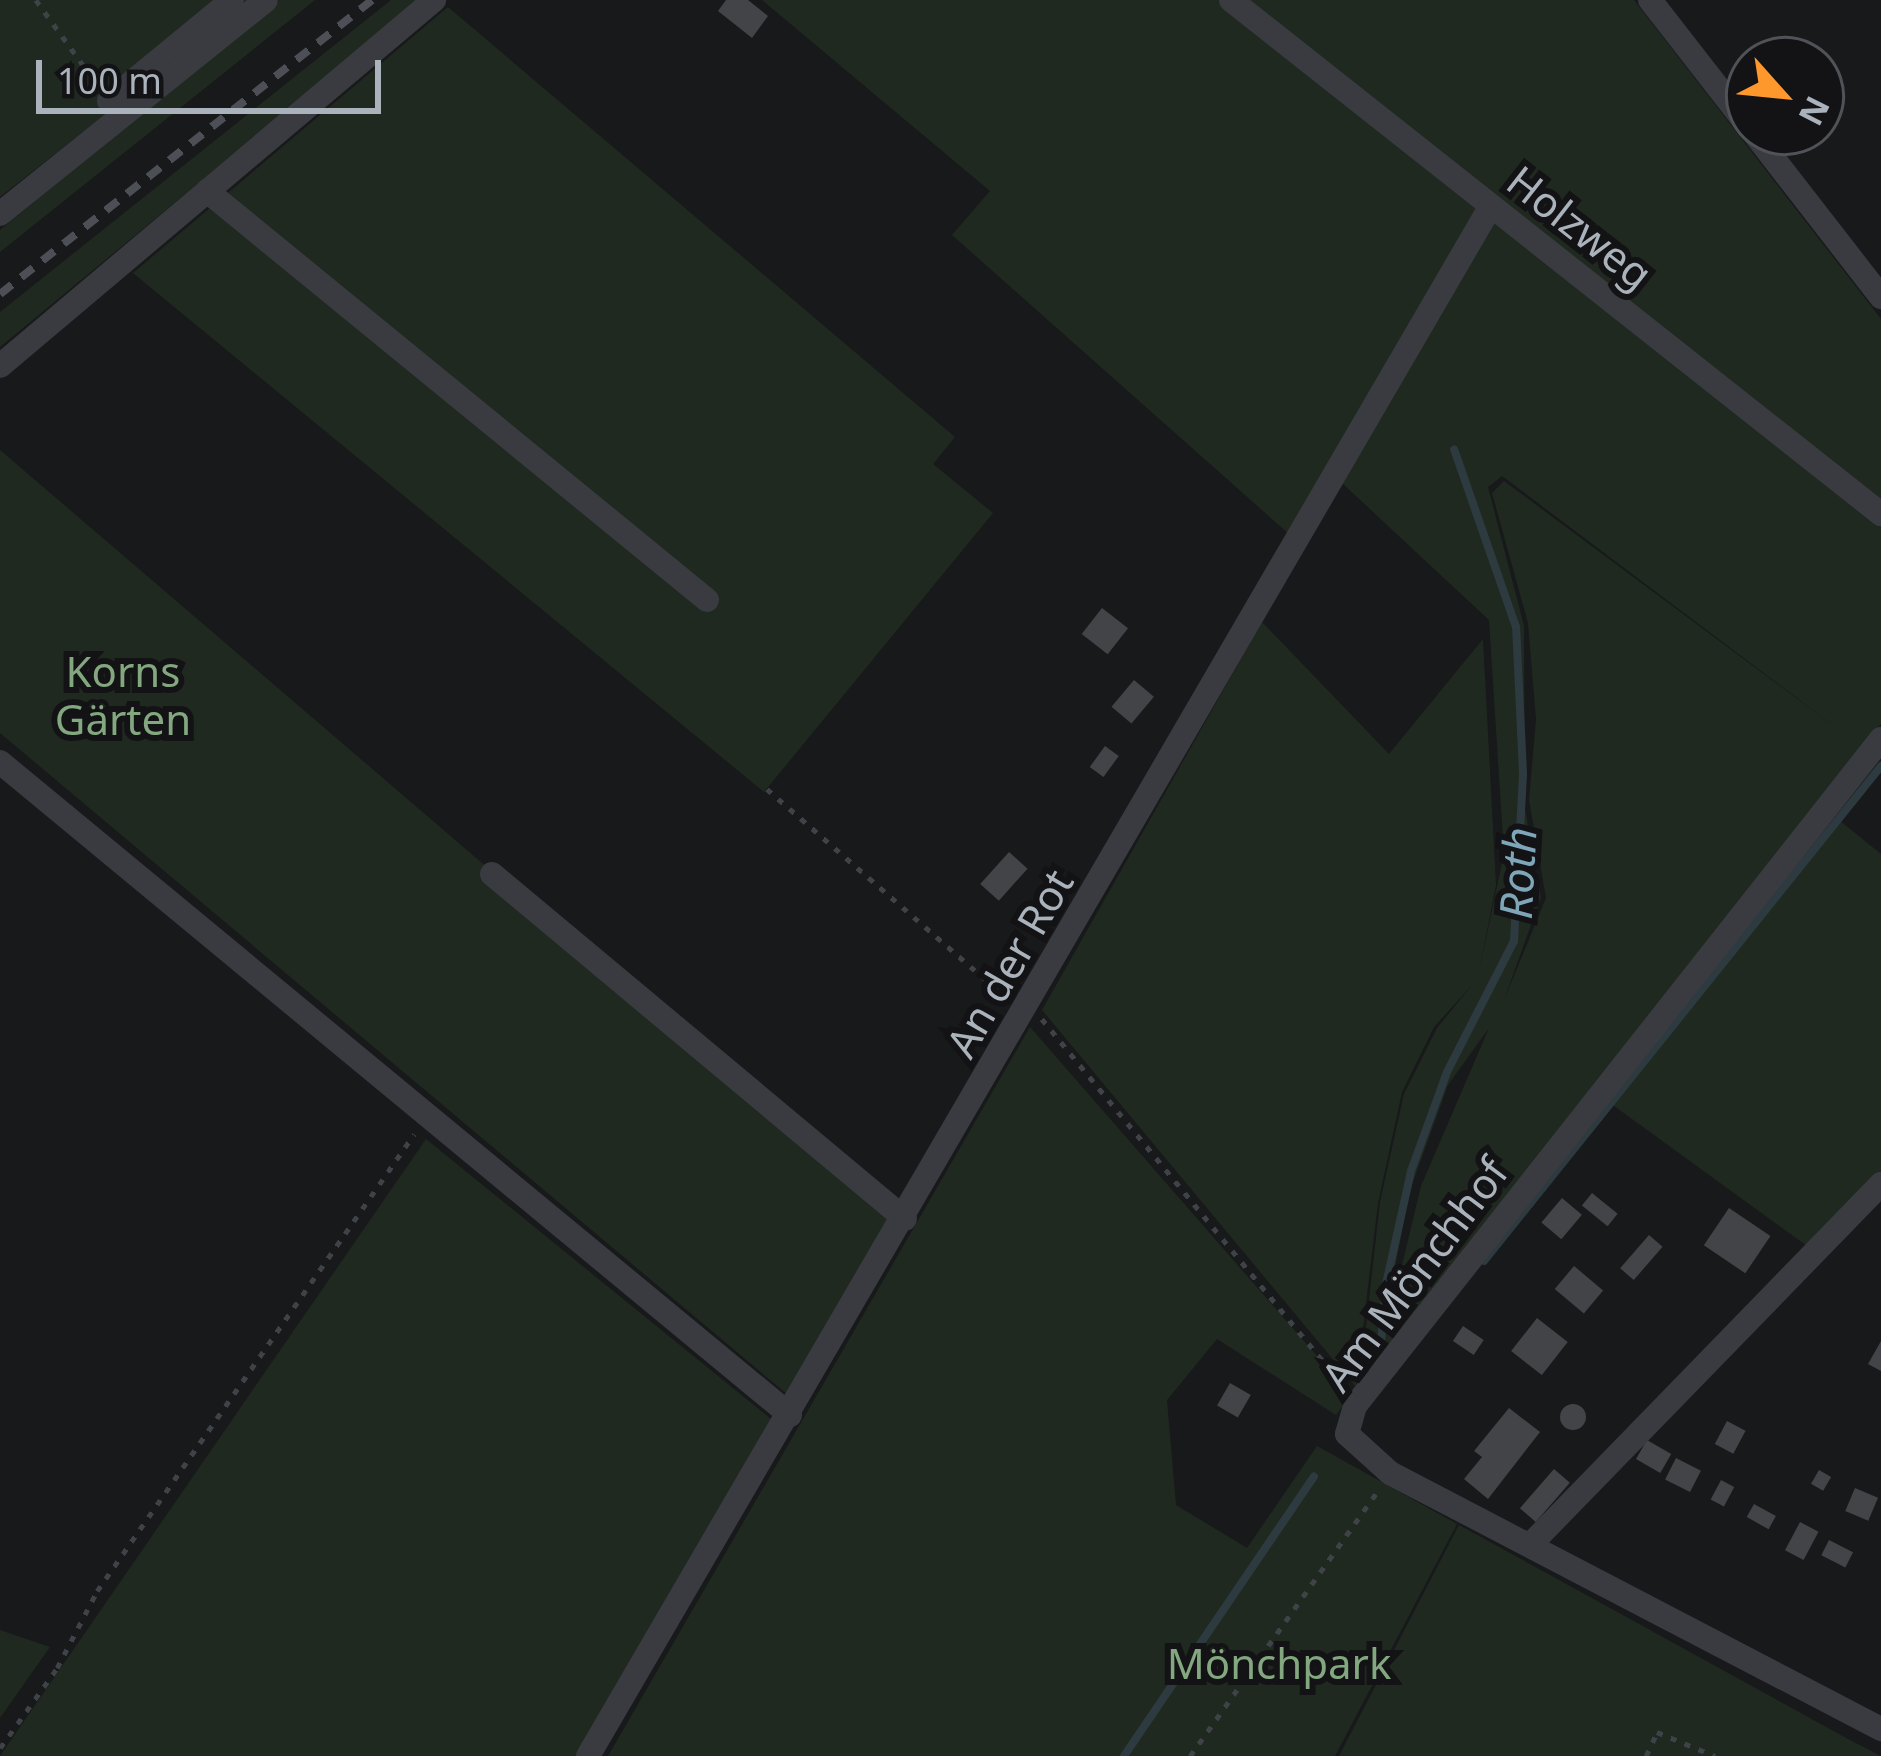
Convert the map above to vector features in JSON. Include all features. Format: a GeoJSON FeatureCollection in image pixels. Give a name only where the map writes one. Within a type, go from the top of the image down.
{"type":"FeatureCollection","features":[{"type":"Feature","properties":{"kind":"street"},"geometry":{"type":"LineString","coordinates":[[109,101],[232,0]]}},
{"type":"Feature","properties":{"kind":"street"},"geometry":{"type":"LineString","coordinates":[[0,214],[266,0]]}},
{"type":"Feature","properties":{"kind":"street"},"geometry":{"type":"LineString","coordinates":[[0,366],[434,0]]}},
{"type":"Feature","properties":{"kind":"street","name":"Holzweg"},"geometry":{"type":"LineString","coordinates":[[1232,0],[1881,514]]}},
{"type":"Feature","properties":{"kind":"street"},"geometry":{"type":"LineString","coordinates":[[1650,0],[1725,97]]}},
{"type":"Feature","properties":{"kind":"street"},"geometry":{"type":"LineString","coordinates":[[1771,156],[1881,297]]}},
{"type":"Feature","properties":{"kind":"street"},"geometry":{"type":"LineString","coordinates":[[207,191],[707,600]]}},
{"type":"Feature","properties":{"kind":"street","name":"An der Rot"},"geometry":{"type":"LineString","coordinates":[[588,1756],[1028,1010],[1491,206]]}},
{"type":"Feature","properties":{"kind":"street","name":"Am Mönchhof"},"geometry":{"type":"LineString","coordinates":[[1881,739],[1355,1406],[1347,1434],[1390,1473],[1881,1729]]}},
{"type":"Feature","properties":{"kind":"street"},"geometry":{"type":"LineString","coordinates":[[0,762],[424,1119],[790,1415]]}},
{"type":"Feature","properties":{"kind":"street"},"geometry":{"type":"LineString","coordinates":[[491,874],[905,1219]]}},
{"type":"Feature","properties":{"kind":"street"},"geometry":{"type":"LineString","coordinates":[[1530,1545],[1881,1184]]}},
{"type":"Feature","properties":{"kind":"path"},"geometry":{"type":"LineString","coordinates":[[36,0],[109,101]]}},
{"type":"Feature","properties":{"kind":"path"},"geometry":{"type":"LineString","coordinates":[[766,789],[1028,1010],[1311,1340],[1355,1406]]}},
{"type":"Feature","properties":{"kind":"path"},"geometry":{"type":"LineString","coordinates":[[0,1748],[66,1653],[97,1591],[424,1119]]}},
{"type":"Feature","properties":{"kind":"path"},"geometry":{"type":"LineString","coordinates":[[1190,1756],[1390,1473]]}},
{"type":"Feature","properties":{"kind":"path"},"geometry":{"type":"LineString","coordinates":[[1646,1756],[1657,1732],[1715,1756]]}},
{"type":"Feature","properties":{"kind":"green space"},"geometry":{"type":"Polygon","coordinates":[[[0,0],[251,0],[0,197],[0,0]]]}},
{"type":"Feature","properties":{"kind":"green space"},"geometry":{"type":"Polygon","coordinates":[[[279,0],[315,0],[0,252],[0,230],[279,0]]]}},
{"type":"Feature","properties":{"kind":"green space"},"geometry":{"type":"Polygon","coordinates":[[[391,0],[420,0],[0,347],[0,312],[391,0]]]}},
{"type":"Feature","properties":{"kind":"green space"},"geometry":{"type":"Polygon","coordinates":[[[762,0],[1634,0],[1725,118],[1725,156],[1755,156],[1881,319],[1881,724],[1378,1365],[1421,1186],[1489,1028],[1448,1085],[1410,1190],[1376,1366],[1362,1363],[1380,1202],[1404,1094],[1437,1028],[1472,985],[1434,1027],[1402,1092],[1378,1203],[1356,1387],[1042,1010],[1262,622],[1389,754],[1483,639],[1496,885],[1479,971],[1504,854],[1489,620],[1328,470],[1289,534],[952,235],[990,191],[762,0]],[[1502,476],[1488,487],[1524,626],[1525,809],[1541,897],[1504,1000],[1546,898],[1529,800],[1536,720],[1528,623],[1492,493],[1504,481],[1850,738],[1502,476]]]}},
{"type":"Feature","properties":{"kind":"green space"},"geometry":{"type":"Polygon","coordinates":[[[448,7],[955,437],[933,464],[993,513],[764,792],[133,273],[448,7]]]}},
{"type":"Feature","properties":{"kind":"green space","name":"Korns Gärten"},"geometry":{"type":"Polygon","coordinates":[[[0,450],[893,1215],[788,1395],[0,733],[0,450]]]}},
{"type":"Feature","properties":{"kind":"green space"},"geometry":{"type":"Polygon","coordinates":[[[1839,820],[1881,854],[1881,1171],[1807,1246],[1610,1103],[1839,820]]]}},
{"type":"Feature","properties":{"kind":"green space","name":"Mönchpark"},"geometry":{"type":"Polygon","coordinates":[[[1030,1027],[1316,1355],[1344,1404],[1336,1415],[1217,1339],[1167,1400],[1176,1505],[1247,1548],[1317,1446],[1457,1524],[1335,1756],[608,1756],[1030,1027]]]}},
{"type":"Feature","properties":{"kind":"green space"},"geometry":{"type":"Polygon","coordinates":[[[426,1139],[771,1419],[578,1756],[0,1756],[426,1139]]]}},
{"type":"Feature","properties":{"kind":"green space"},"geometry":{"type":"Polygon","coordinates":[[[1459,1525],[1848,1739],[1881,1756],[1339,1756],[1459,1525]]]}},
{"type":"Feature","properties":{"kind":"green space"},"geometry":{"type":"Polygon","coordinates":[[[0,1630],[50,1647],[0,1718],[0,1630]]]}},
{"type":"Feature","properties":{"kind":"building"},"geometry":{"type":"Polygon","coordinates":[[[726,0],[748,0],[768,16],[752,38],[718,11],[726,0]]]}},
{"type":"Feature","properties":{"kind":"building"},"geometry":{"type":"Polygon","coordinates":[[[1102,608],[1128,628],[1108,654],[1082,634],[1102,608]]]}},
{"type":"Feature","properties":{"kind":"building"},"geometry":{"type":"Polygon","coordinates":[[[1134,680],[1154,697],[1131,724],[1112,707],[1134,680]]]}},
{"type":"Feature","properties":{"kind":"building"},"geometry":{"type":"Polygon","coordinates":[[[1105,746],[1119,756],[1103,777],[1090,767],[1105,746]]]}},
{"type":"Feature","properties":{"kind":"building"},"geometry":{"type":"Polygon","coordinates":[[[1009,852],[1028,869],[999,901],[980,884],[1009,852]]]}},
{"type":"Feature","properties":{"kind":"building"},"geometry":{"type":"Polygon","coordinates":[[[1592,1193],[1618,1214],[1608,1226],[1582,1205],[1592,1193]]]}},
{"type":"Feature","properties":{"kind":"building"},"geometry":{"type":"Polygon","coordinates":[[[1562,1198],[1582,1215],[1561,1239],[1541,1223],[1562,1198]]]}},
{"type":"Feature","properties":{"kind":"building"},"geometry":{"type":"Polygon","coordinates":[[[1729,1208],[1770,1236],[1745,1273],[1704,1245],[1729,1208]]]}},
{"type":"Feature","properties":{"kind":"building"},"geometry":{"type":"Polygon","coordinates":[[[1649,1235],[1663,1247],[1634,1280],[1620,1268],[1649,1235]]]}},
{"type":"Feature","properties":{"kind":"building"},"geometry":{"type":"Polygon","coordinates":[[[1574,1266],[1603,1290],[1584,1313],[1555,1289],[1574,1266]]]}},
{"type":"Feature","properties":{"kind":"building"},"geometry":{"type":"Polygon","coordinates":[[[1537,1318],[1568,1342],[1542,1375],[1511,1351],[1537,1318]]]}},
{"type":"Feature","properties":{"kind":"building"},"geometry":{"type":"Polygon","coordinates":[[[1463,1326],[1484,1340],[1474,1355],[1453,1341],[1463,1326]]]}},
{"type":"Feature","properties":{"kind":"building"},"geometry":{"type":"Polygon","coordinates":[[[1881,1341],[1881,1371],[1868,1364],[1881,1341]]]}},
{"type":"Feature","properties":{"kind":"building"},"geometry":{"type":"Polygon","coordinates":[[[1230,1383],[1251,1395],[1238,1418],[1217,1406],[1230,1383]]]}},
{"type":"Feature","properties":{"kind":"building"},"geometry":{"type":"Polygon","coordinates":[[[1573,1404],[1583,1407],[1583,1427],[1573,1430],[1563,1427],[1560,1417],[1563,1407],[1573,1404]]]}},
{"type":"Feature","properties":{"kind":"building"},"geometry":{"type":"Polygon","coordinates":[[[1509,1408],[1540,1432],[1488,1499],[1464,1479],[1482,1457],[1474,1451],[1509,1408]]]}},
{"type":"Feature","properties":{"kind":"building"},"geometry":{"type":"Polygon","coordinates":[[[1727,1421],[1746,1431],[1733,1454],[1715,1444],[1727,1421]]]}},
{"type":"Feature","properties":{"kind":"building"},"geometry":{"type":"Polygon","coordinates":[[[1647,1440],[1671,1454],[1660,1473],[1636,1459],[1647,1440]]]}},
{"type":"Feature","properties":{"kind":"building"},"geometry":{"type":"Polygon","coordinates":[[[1676,1458],[1701,1471],[1690,1492],[1665,1479],[1676,1458]]]}},
{"type":"Feature","properties":{"kind":"building"},"geometry":{"type":"Polygon","coordinates":[[[1554,1469],[1570,1483],[1536,1522],[1520,1508],[1554,1469]]]}},
{"type":"Feature","properties":{"kind":"building"},"geometry":{"type":"Polygon","coordinates":[[[1819,1470],[1831,1477],[1823,1491],[1811,1484],[1819,1470]]]}},
{"type":"Feature","properties":{"kind":"building"},"geometry":{"type":"Polygon","coordinates":[[[1721,1480],[1734,1487],[1724,1506],[1711,1499],[1721,1480]]]}},
{"type":"Feature","properties":{"kind":"building"},"geometry":{"type":"Polygon","coordinates":[[[1855,1488],[1878,1498],[1868,1521],[1845,1511],[1855,1488]]]}},
{"type":"Feature","properties":{"kind":"building"},"geometry":{"type":"Polygon","coordinates":[[[1754,1504],[1776,1516],[1769,1529],[1747,1517],[1754,1504]]]}},
{"type":"Feature","properties":{"kind":"building"},"geometry":{"type":"Polygon","coordinates":[[[1800,1522],[1819,1532],[1804,1560],[1785,1550],[1800,1522]]]}},
{"type":"Feature","properties":{"kind":"building"},"geometry":{"type":"Polygon","coordinates":[[[1829,1540],[1853,1552],[1845,1567],[1821,1555],[1829,1540]]]}},
{"type":"Feature","properties":{"kind":"waterway","name":"Roth"},"geometry":{"type":"LineString","coordinates":[[1380,1354],[1386,1284],[1411,1171],[1447,1072],[1514,941],[1523,773],[1516,627],[1454,449]]}},
{"type":"Feature","properties":{"kind":"waterway"},"geometry":{"type":"LineString","coordinates":[[1484,1261],[1881,766]]}},
{"type":"Feature","properties":{"kind":"waterway","name":"Roth"},"geometry":{"type":"LineString","coordinates":[[1124,1756],[1314,1476]]}},
{"type":"Feature","properties":{"kind":"railway"},"geometry":{"type":"LineString","coordinates":[[0,294],[372,0]]}}]}
